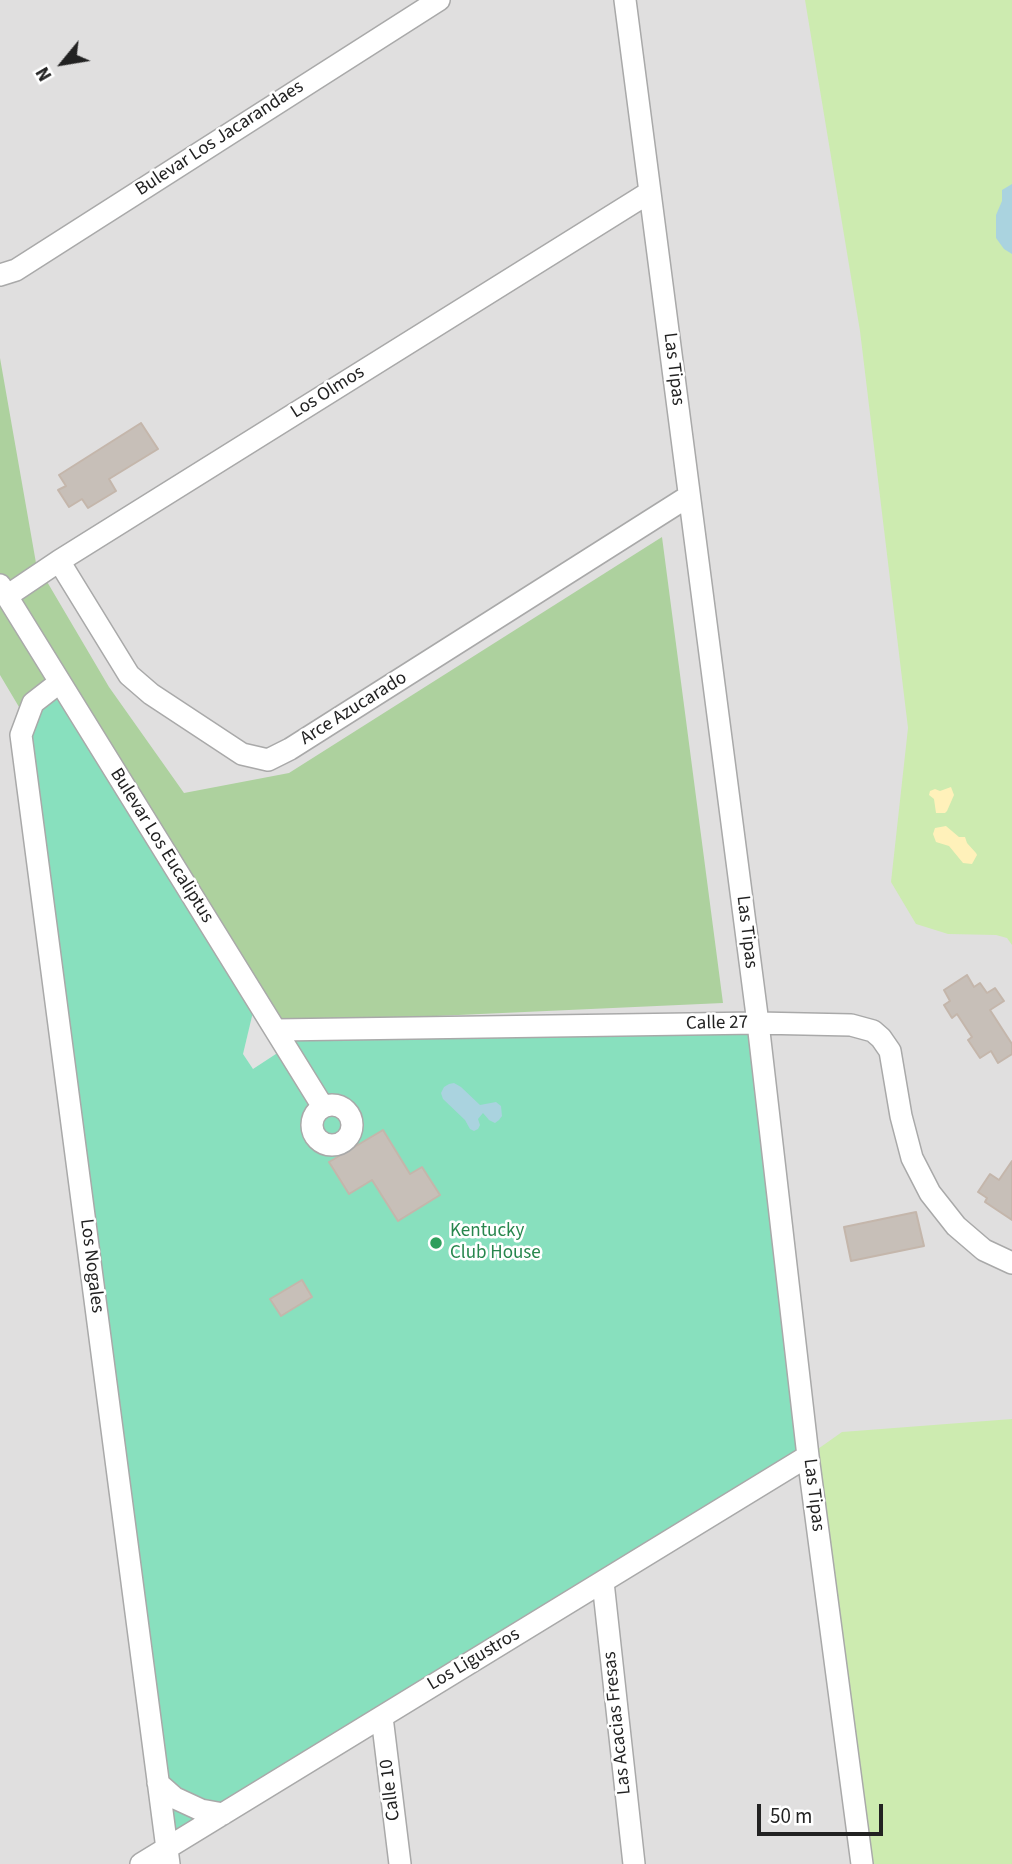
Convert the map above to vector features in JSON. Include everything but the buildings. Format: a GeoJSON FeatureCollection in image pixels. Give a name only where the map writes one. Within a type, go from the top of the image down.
{"type":"FeatureCollection","features":[{"type":"Feature","properties":{"kind":"street","name":"Bulevar Los Jacarandaes"},"geometry":{"type":"LineString","coordinates":[[0,268],[7,260],[418,0]]}},
{"type":"Feature","properties":{"kind":"street","name":"Bulevar Los Jacarandaes"},"geometry":{"type":"LineString","coordinates":[[0,275],[16,270],[439,0]]}},
{"type":"Feature","properties":{"kind":"street","name":"Las Tipas"},"geometry":{"type":"LineString","coordinates":[[625,0],[758,1023],[808,1456],[862,1864]]}},
{"type":"Feature","properties":{"kind":"street","name":"Los Olmos"},"geometry":{"type":"LineString","coordinates":[[4,590],[59,561],[650,192]]}},
{"type":"Feature","properties":{"kind":"street","name":"Arce Azucarado"},"geometry":{"type":"LineString","coordinates":[[59,561],[130,675],[151,694],[242,754],[268,760],[290,749],[689,496]]}},
{"type":"Feature","properties":{"kind":"street","name":"Bulevar Los Eucaliptus"},"geometry":{"type":"LineString","coordinates":[[4,590],[323,1107]]}},
{"type":"Feature","properties":{"kind":"street","name":"Los Nogales"},"geometry":{"type":"LineString","coordinates":[[60,682],[33,703],[21,735],[168,1856]]}},
{"type":"Feature","properties":{"kind":"street","name":"Calle 27"},"geometry":{"type":"LineString","coordinates":[[276,1030],[758,1023],[852,1026],[873,1031],[890,1051],[901,1116],[912,1158],[930,1193],[956,1226],[984,1250],[1012,1263]]}},
{"type":"Feature","properties":{"kind":"street","name":"Los Ligustros"},"geometry":{"type":"LineString","coordinates":[[141,1864],[168,1856],[223,1814],[808,1456]]}},
{"type":"Feature","properties":{"kind":"street","name":"Las Acacias Fresas"},"geometry":{"type":"LineString","coordinates":[[603,1582],[634,1864]]}},
{"type":"Feature","properties":{"kind":"street","name":"Calle 10"},"geometry":{"type":"LineString","coordinates":[[382,1717],[400,1864]]}},
{"type":"Feature","properties":{"kind":"street"},"geometry":{"type":"LineString","coordinates":[[158,1783],[175,1798],[201,1810],[223,1814]]}},
{"type":"Feature","properties":{"kind":"shaded area"},"geometry":{"type":"Polygon","coordinates":[[[0,0],[1012,0],[1012,1864],[0,1864],[0,0]]]}},
{"type":"Feature","properties":{"kind":"shaded area"},"geometry":{"type":"Polygon","coordinates":[[[253,1012],[279,1052],[253,1069],[243,1054],[253,1012]]]}},
{"type":"Feature","properties":{"kind":"green space"},"geometry":{"type":"Polygon","coordinates":[[[805,0],[1012,0],[1012,945],[1007,938],[996,935],[948,934],[916,924],[891,882],[908,728],[860,331],[805,0]]]}},
{"type":"Feature","properties":{"kind":"green space"},"geometry":{"type":"Polygon","coordinates":[[[0,358],[36,563],[109,687],[184,793],[289,773],[662,537],[723,1003],[282,1023],[226,1055],[0,675],[0,358]]]}},
{"type":"Feature","properties":{"kind":"green space","name":"Kentucky Club House"},"geometry":{"type":"Polygon","coordinates":[[[60,682],[276,1030],[758,1023],[808,1456],[167,1849],[21,735],[60,682]]]}},
{"type":"Feature","properties":{"kind":"green space"},"geometry":{"type":"Polygon","coordinates":[[[1012,1419],[1012,1864],[862,1864],[808,1456],[842,1432],[1012,1419]]]}},
{"type":"Feature","properties":{"kind":"sand"},"geometry":{"type":"Polygon","coordinates":[[[951,787],[954,795],[947,811],[936,813],[930,791],[951,787]]]}},
{"type":"Feature","properties":{"kind":"sand"},"geometry":{"type":"Polygon","coordinates":[[[946,826],[959,837],[965,837],[976,853],[972,864],[963,863],[949,846],[936,842],[933,834],[935,828],[946,826]]]}},
{"type":"Feature","properties":{"kind":"water"},"geometry":{"type":"Polygon","coordinates":[[[1012,184],[1012,254],[1004,249],[996,238],[996,215],[1002,201],[1002,190],[1012,184]]]}},
{"type":"Feature","properties":{"kind":"water"},"geometry":{"type":"Polygon","coordinates":[[[454,1083],[480,1105],[496,1102],[501,1106],[502,1116],[499,1120],[495,1123],[483,1113],[478,1119],[478,1129],[470,1129],[465,1120],[443,1099],[441,1093],[444,1087],[454,1083]]]}},
{"type":"Feature","properties":{"kind":"place","name":"Kentucky Club House"},"geometry":{"type":"Point","coordinates":[436,1243]}}]}
